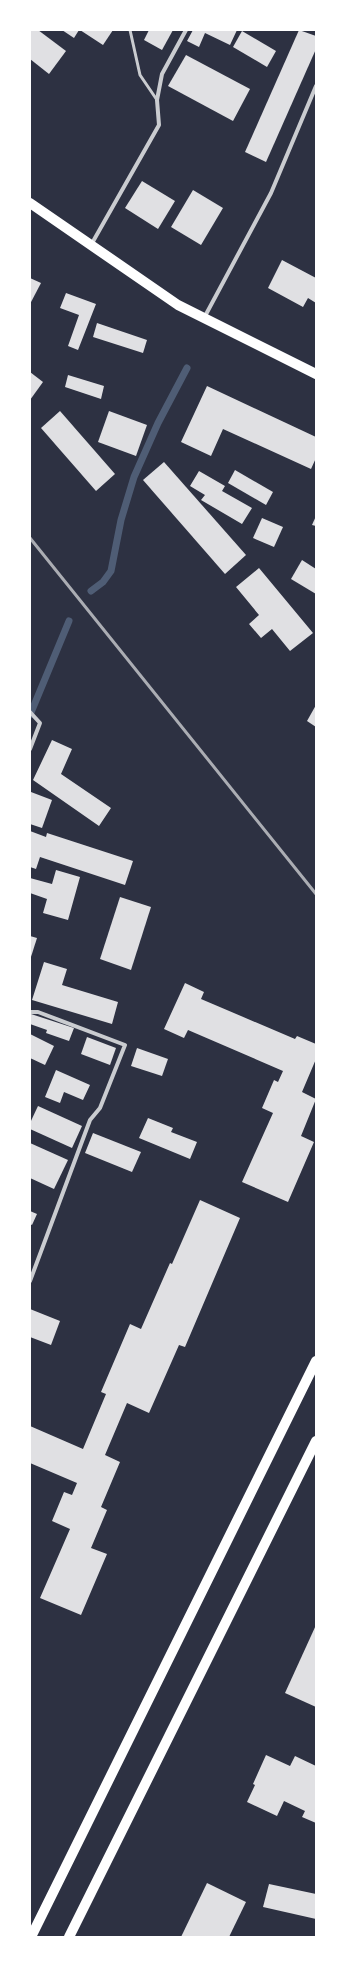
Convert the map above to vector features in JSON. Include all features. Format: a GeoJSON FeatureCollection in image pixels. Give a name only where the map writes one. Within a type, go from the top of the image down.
{"type":"FeatureCollection","features":[{"type":"Feature","properties":{"kind":"main road"},"geometry":{"type":"LineString","coordinates":[[30,203],[178,305],[316,374]]}},
{"type":"Feature","properties":{"kind":"main road"},"geometry":{"type":"LineString","coordinates":[[30,1937],[316,1361]]}},
{"type":"Feature","properties":{"kind":"main road"},"geometry":{"type":"LineString","coordinates":[[69,1937],[316,1441]]}},
{"type":"Feature","properties":{"kind":"street"},"geometry":{"type":"LineString","coordinates":[[91,245],[159,125],[157,100],[162,74],[186,30]]}},
{"type":"Feature","properties":{"kind":"street"},"geometry":{"type":"LineString","coordinates":[[204,318],[271,193],[316,86]]}},
{"type":"Feature","properties":{"kind":"street"},"geometry":{"type":"LineString","coordinates":[[30,712],[40,723],[30,749]]}},
{"type":"Feature","properties":{"kind":"street"},"geometry":{"type":"LineString","coordinates":[[30,1012],[38,1012],[124,1045],[100,1108],[90,1120],[30,1281]]}},
{"type":"Feature","properties":{"kind":"lane"},"geometry":{"type":"LineString","coordinates":[[130,30],[140,75],[157,100]]}},
{"type":"Feature","properties":{"kind":"building"},"geometry":{"type":"Polygon","coordinates":[[[30,30],[38,30],[66,51],[49,74],[30,59],[30,30]]]}},
{"type":"Feature","properties":{"kind":"building"},"geometry":{"type":"Polygon","coordinates":[[[62,30],[79,30],[74,38],[62,30]]]}},
{"type":"Feature","properties":{"kind":"building"},"geometry":{"type":"Polygon","coordinates":[[[80,30],[113,30],[103,45],[80,30]]]}},
{"type":"Feature","properties":{"kind":"building"},"geometry":{"type":"Polygon","coordinates":[[[149,30],[173,30],[162,50],[144,40],[149,30]]]}},
{"type":"Feature","properties":{"kind":"building"},"geometry":{"type":"Polygon","coordinates":[[[193,30],[237,30],[230,45],[205,33],[199,47],[187,41],[193,30]]]}},
{"type":"Feature","properties":{"kind":"building"},"geometry":{"type":"Polygon","coordinates":[[[299,30],[316,36],[316,49],[266,162],[245,152],[299,30]]]}},
{"type":"Feature","properties":{"kind":"building"},"geometry":{"type":"Polygon","coordinates":[[[242,31],[276,51],[267,67],[233,47],[242,31]]]}},
{"type":"Feature","properties":{"kind":"building"},"geometry":{"type":"Polygon","coordinates":[[[186,55],[250,89],[233,121],[168,86],[186,55]]]}},
{"type":"Feature","properties":{"kind":"building"},"geometry":{"type":"Polygon","coordinates":[[[142,181],[175,201],[158,229],[125,208],[142,181]]]}},
{"type":"Feature","properties":{"kind":"building"},"geometry":{"type":"Polygon","coordinates":[[[193,190],[223,208],[201,245],[171,227],[193,190]]]}},
{"type":"Feature","properties":{"kind":"building"},"geometry":{"type":"Polygon","coordinates":[[[282,260],[316,278],[316,303],[308,298],[303,307],[268,288],[282,260]]]}},
{"type":"Feature","properties":{"kind":"building"},"geometry":{"type":"Polygon","coordinates":[[[30,278],[41,283],[30,304],[30,278]]]}},
{"type":"Feature","properties":{"kind":"building"},"geometry":{"type":"Polygon","coordinates":[[[66,293],[96,304],[78,350],[68,346],[79,315],[60,308],[66,293]]]}},
{"type":"Feature","properties":{"kind":"building"},"geometry":{"type":"Polygon","coordinates":[[[97,323],[147,340],[143,353],[93,337],[97,323]]]}},
{"type":"Feature","properties":{"kind":"building"},"geometry":{"type":"Polygon","coordinates":[[[30,372],[43,382],[30,400],[30,372]]]}},
{"type":"Feature","properties":{"kind":"building"},"geometry":{"type":"Polygon","coordinates":[[[68,375],[104,386],[101,399],[65,387],[68,375]]]}},
{"type":"Feature","properties":{"kind":"building"},"geometry":{"type":"Polygon","coordinates":[[[207,386],[316,437],[316,458],[311,469],[223,429],[211,456],[181,442],[207,386]]]}},
{"type":"Feature","properties":{"kind":"building"},"geometry":{"type":"Polygon","coordinates":[[[60,411],[115,474],[96,491],[41,428],[60,411]]]}},
{"type":"Feature","properties":{"kind":"building"},"geometry":{"type":"Polygon","coordinates":[[[109,411],[147,425],[136,456],[98,442],[109,411]]]}},
{"type":"Feature","properties":{"kind":"building"},"geometry":{"type":"Polygon","coordinates":[[[164,462],[246,555],[225,574],[143,480],[164,462]]]}},
{"type":"Feature","properties":{"kind":"building"},"geometry":{"type":"Polygon","coordinates":[[[235,470],[273,492],[266,505],[228,483],[235,470]]]}},
{"type":"Feature","properties":{"kind":"building"},"geometry":{"type":"Polygon","coordinates":[[[199,471],[225,486],[222,491],[252,508],[242,524],[201,500],[205,495],[190,486],[199,471]]]}},
{"type":"Feature","properties":{"kind":"building"},"geometry":{"type":"Polygon","coordinates":[[[316,516],[316,526],[312,525],[316,516]]]}},
{"type":"Feature","properties":{"kind":"building"},"geometry":{"type":"Polygon","coordinates":[[[262,518],[283,527],[274,547],[253,538],[262,518]]]}},
{"type":"Feature","properties":{"kind":"building"},"geometry":{"type":"Polygon","coordinates":[[[302,560],[316,569],[316,594],[291,579],[302,560]]]}},
{"type":"Feature","properties":{"kind":"building"},"geometry":{"type":"Polygon","coordinates":[[[259,568],[313,633],[290,651],[272,629],[261,638],[249,624],[259,615],[236,587],[259,568]]]}},
{"type":"Feature","properties":{"kind":"building"},"geometry":{"type":"Polygon","coordinates":[[[316,705],[316,727],[307,721],[316,705]]]}},
{"type":"Feature","properties":{"kind":"building"},"geometry":{"type":"Polygon","coordinates":[[[52,740],[72,749],[61,774],[111,808],[99,826],[33,780],[52,740]]]}},
{"type":"Feature","properties":{"kind":"building"},"geometry":{"type":"Polygon","coordinates":[[[31,792],[52,800],[42,828],[30,824],[31,792]]]}},
{"type":"Feature","properties":{"kind":"building"},"geometry":{"type":"Polygon","coordinates":[[[30,831],[46,837],[47,833],[133,861],[125,885],[40,857],[36,869],[30,867],[30,831]]]}},
{"type":"Feature","properties":{"kind":"building"},"geometry":{"type":"Polygon","coordinates":[[[56,870],[80,877],[68,920],[43,913],[47,899],[30,893],[30,878],[52,884],[56,870]]]}},
{"type":"Feature","properties":{"kind":"building"},"geometry":{"type":"Polygon","coordinates":[[[120,897],[151,907],[131,970],[100,959],[120,897]]]}},
{"type":"Feature","properties":{"kind":"building"},"geometry":{"type":"Polygon","coordinates":[[[30,936],[37,938],[30,960],[30,936]]]}},
{"type":"Feature","properties":{"kind":"building"},"geometry":{"type":"Polygon","coordinates":[[[44,962],[67,969],[62,985],[118,1002],[112,1024],[32,1000],[44,962]]]}},
{"type":"Feature","properties":{"kind":"building"},"geometry":{"type":"Polygon","coordinates":[[[185,983],[204,992],[201,999],[295,1039],[297,1036],[316,1044],[316,1059],[302,1092],[316,1099],[301,1136],[314,1142],[288,1202],[242,1182],[273,1113],[262,1108],[274,1080],[278,1082],[283,1071],[188,1030],[184,1038],[164,1029],[185,983]]]}},
{"type":"Feature","properties":{"kind":"building"},"geometry":{"type":"Polygon","coordinates":[[[31,1014],[74,1028],[69,1041],[46,1033],[47,1030],[30,1024],[31,1014]]]}},
{"type":"Feature","properties":{"kind":"building"},"geometry":{"type":"Polygon","coordinates":[[[30,1034],[54,1046],[45,1065],[30,1058],[30,1034]]]}},
{"type":"Feature","properties":{"kind":"building"},"geometry":{"type":"Polygon","coordinates":[[[87,1037],[116,1048],[110,1065],[81,1054],[87,1037]]]}},
{"type":"Feature","properties":{"kind":"building"},"geometry":{"type":"Polygon","coordinates":[[[137,1048],[168,1059],[162,1076],[131,1066],[137,1048]]]}},
{"type":"Feature","properties":{"kind":"building"},"geometry":{"type":"Polygon","coordinates":[[[56,1070],[90,1085],[83,1100],[64,1092],[60,1103],[45,1097],[56,1070]]]}},
{"type":"Feature","properties":{"kind":"building"},"geometry":{"type":"Polygon","coordinates":[[[38,1106],[82,1126],[72,1148],[30,1129],[30,1123],[38,1106]]]}},
{"type":"Feature","properties":{"kind":"building"},"geometry":{"type":"Polygon","coordinates":[[[148,1118],[173,1128],[171,1132],[197,1142],[190,1159],[139,1138],[148,1118]]]}},
{"type":"Feature","properties":{"kind":"building"},"geometry":{"type":"Polygon","coordinates":[[[93,1133],[141,1152],[132,1172],[85,1153],[93,1133]]]}},
{"type":"Feature","properties":{"kind":"building"},"geometry":{"type":"Polygon","coordinates":[[[30,1143],[68,1160],[54,1189],[30,1178],[30,1143]]]}},
{"type":"Feature","properties":{"kind":"building"},"geometry":{"type":"Polygon","coordinates":[[[200,1200],[240,1218],[185,1347],[179,1345],[149,1413],[127,1403],[105,1455],[120,1462],[101,1507],[107,1510],[91,1548],[107,1554],[81,1615],[40,1598],[70,1529],[52,1521],[64,1492],[72,1495],[77,1483],[30,1463],[30,1426],[83,1449],[106,1394],[101,1392],[130,1324],[141,1329],[200,1200]]]}},
{"type":"Feature","properties":{"kind":"building"},"geometry":{"type":"Polygon","coordinates":[[[30,1211],[37,1214],[32,1225],[30,1224],[30,1211]]]}},
{"type":"Feature","properties":{"kind":"building"},"geometry":{"type":"Polygon","coordinates":[[[30,1309],[60,1321],[51,1345],[30,1337],[30,1309]]]}},
{"type":"Feature","properties":{"kind":"building"},"geometry":{"type":"Polygon","coordinates":[[[316,1625],[316,1707],[285,1693],[316,1625]]]}},
{"type":"Feature","properties":{"kind":"building"},"geometry":{"type":"Polygon","coordinates":[[[266,1755],[290,1766],[295,1756],[316,1766],[316,1823],[302,1817],[305,1811],[284,1801],[277,1816],[247,1802],[266,1755]]]}},
{"type":"Feature","properties":{"kind":"building"},"geometry":{"type":"Polygon","coordinates":[[[207,1883],[246,1902],[229,1937],[181,1937],[207,1883]]]}},
{"type":"Feature","properties":{"kind":"building"},"geometry":{"type":"Polygon","coordinates":[[[269,1884],[316,1894],[316,1919],[263,1907],[269,1884]]]}},
{"type":"Feature","properties":{"kind":"waterway"},"geometry":{"type":"LineString","coordinates":[[91,591],[103,582],[111,571],[121,520],[134,477],[158,423],[187,368]]}},
{"type":"Feature","properties":{"kind":"waterway"},"geometry":{"type":"LineString","coordinates":[[30,715],[69,621]]}},
{"type":"Feature","properties":{"kind":"railway"},"geometry":{"type":"LineString","coordinates":[[30,538],[316,894]]}}]}
